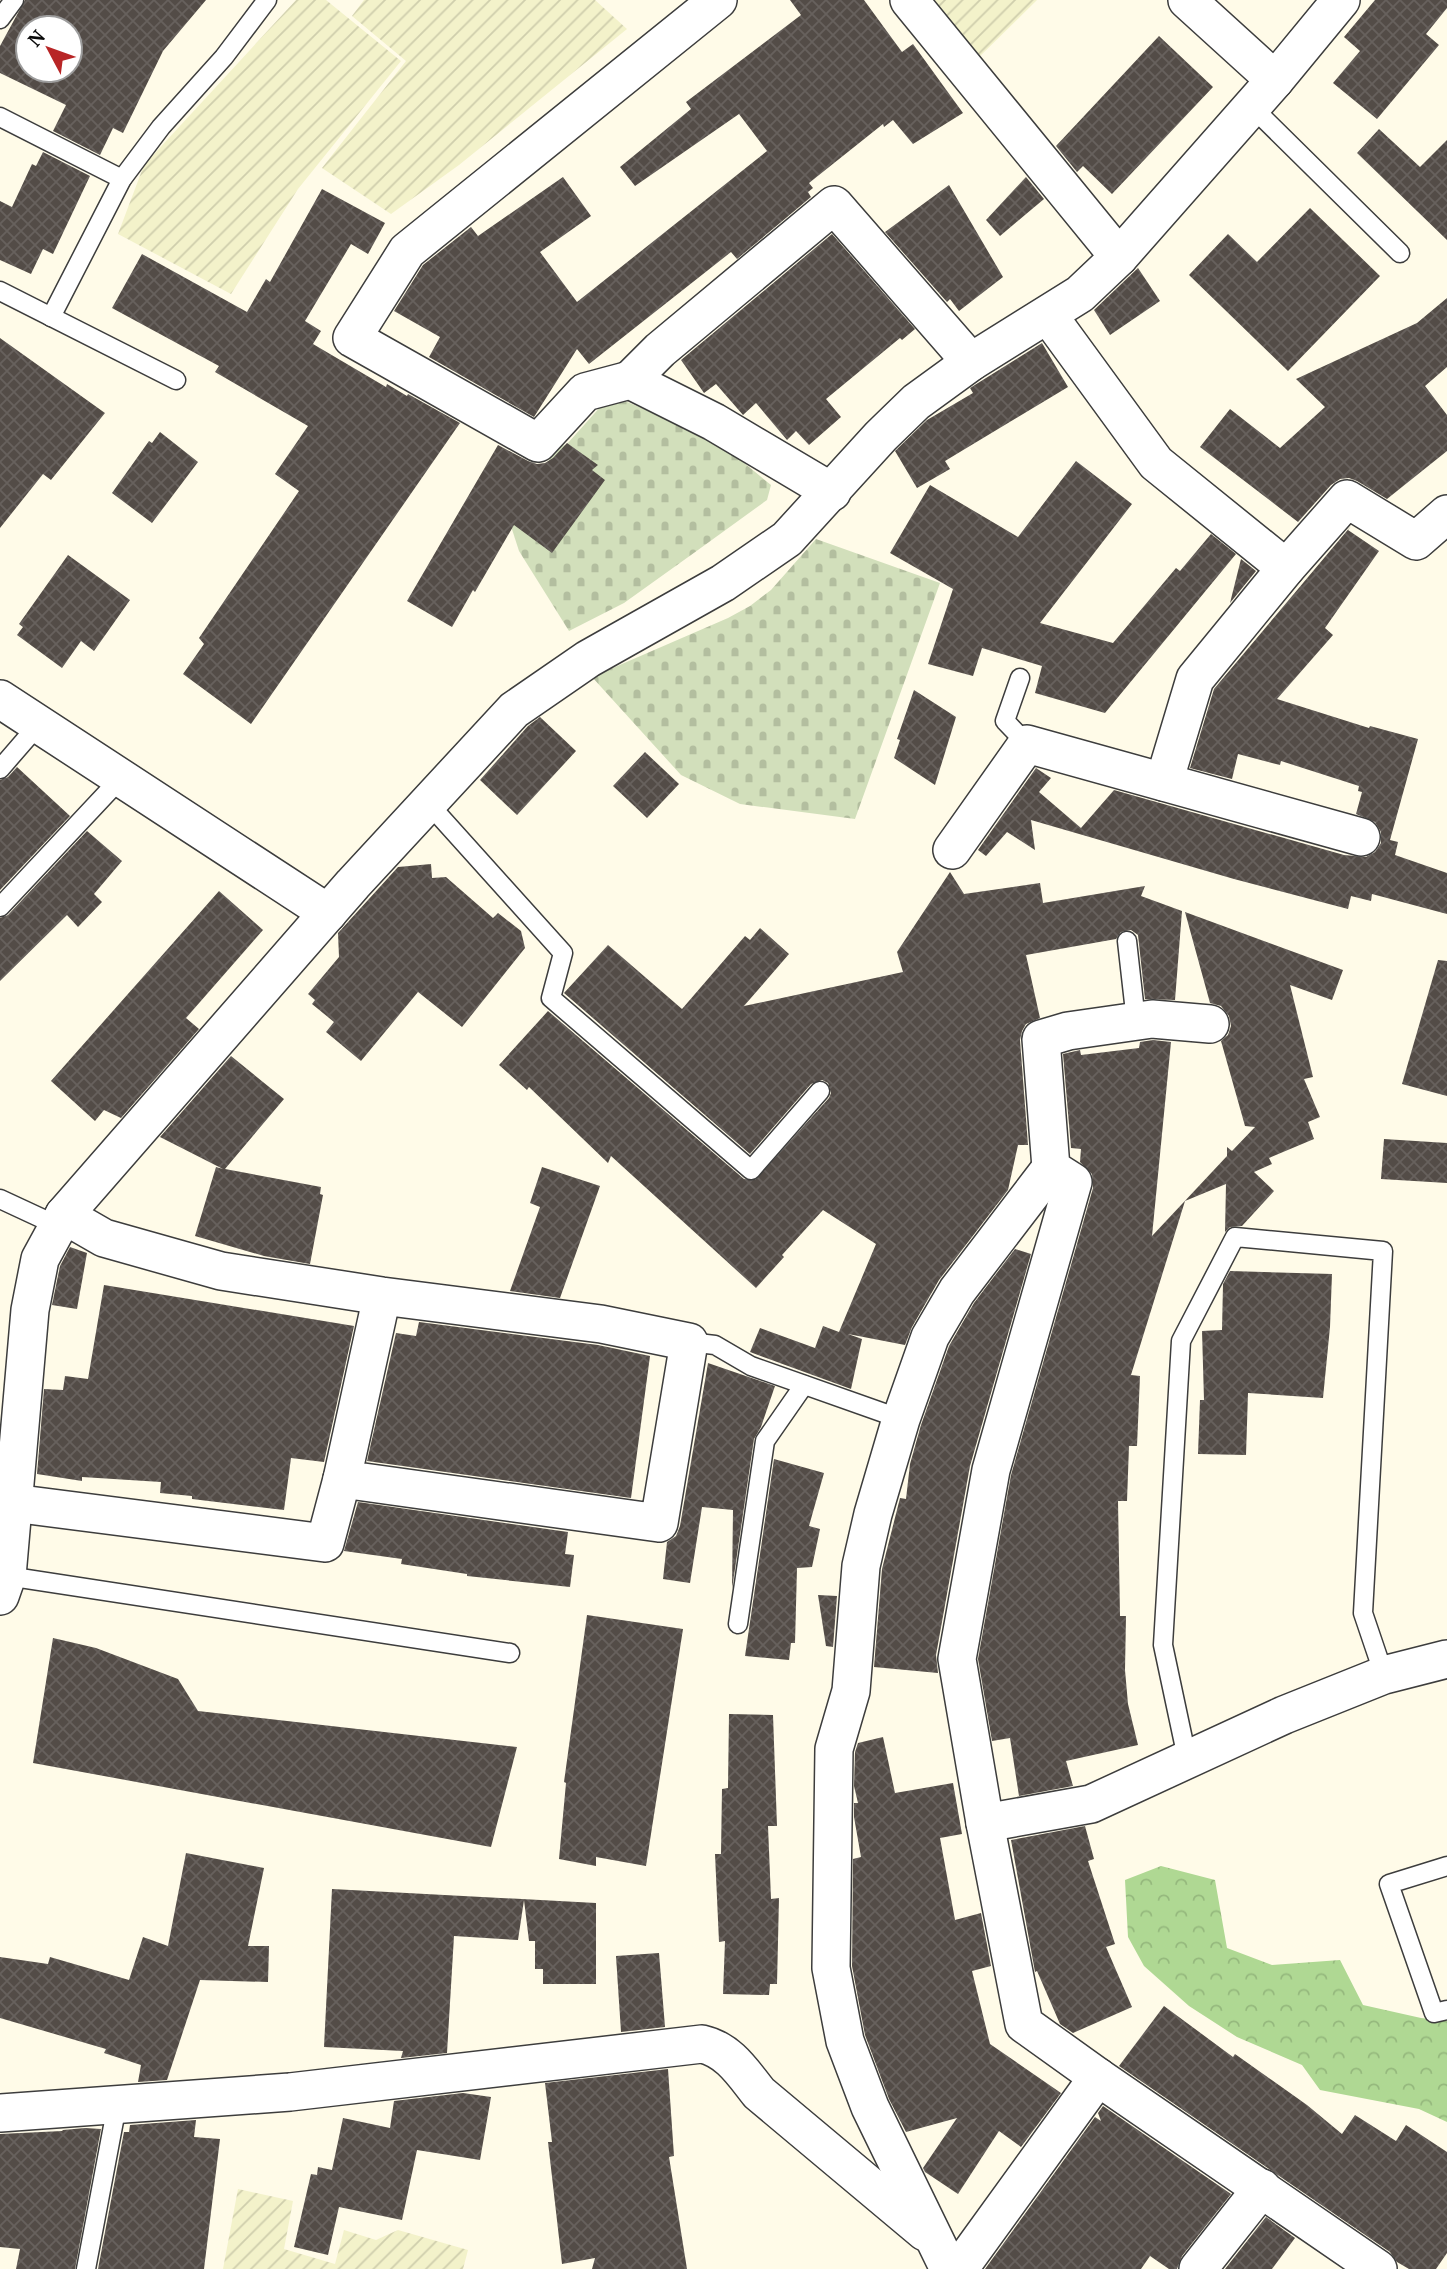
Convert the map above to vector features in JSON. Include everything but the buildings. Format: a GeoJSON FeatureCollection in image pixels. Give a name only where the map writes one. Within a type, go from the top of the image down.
{"type":"FeatureCollection","features":[{"type":"Feature","properties":{"kind":"street"},"geometry":{"type":"LineString","coordinates":[[718,0],[407,251],[352,338],[538,443],[585,393],[630,380],[660,349],[834,205],[971,362]]}},
{"type":"Feature","properties":{"kind":"street"},"geometry":{"type":"LineString","coordinates":[[909,0],[1119,257]]}},
{"type":"Feature","properties":{"kind":"street"},"geometry":{"type":"LineString","coordinates":[[1187,0],[1275,80]]}},
{"type":"Feature","properties":{"kind":"street"},"geometry":{"type":"LineString","coordinates":[[3,1586],[13,1503],[15,1316],[60,1220],[328,914],[514,710],[588,659],[723,583],[787,539],[881,436],[916,402],[971,362],[1080,294],[1119,257],[1252,107],[1341,0]]}},
{"type":"Feature","properties":{"kind":"street"},"geometry":{"type":"LineString","coordinates":[[1048,315],[1156,463],[1286,568]]}},
{"type":"Feature","properties":{"kind":"street"},"geometry":{"type":"LineString","coordinates":[[630,380],[713,422],[832,492]]}},
{"type":"Feature","properties":{"kind":"street"},"geometry":{"type":"LineString","coordinates":[[1164,782],[1195,679],[1347,499],[1416,541],[1447,514]]}},
{"type":"Feature","properties":{"kind":"street"},"geometry":{"type":"LineString","coordinates":[[2,700],[328,914]]}},
{"type":"Feature","properties":{"kind":"street"},"geometry":{"type":"LineString","coordinates":[[952,850],[1027,744],[1361,837]]}},
{"type":"Feature","properties":{"kind":"street"},"geometry":{"type":"LineString","coordinates":[[942,2254],[870,2107],[857,2074],[845,2041],[831,1968],[834,1749],[851,1691],[861,1566],[901,1419],[930,1337],[957,1291],[1051,1168],[1041,1038],[1068,1031],[1152,1019],[1210,1024]]}},
{"type":"Feature","properties":{"kind":"street"},"geometry":{"type":"LineString","coordinates":[[1051,1168],[1073,1182],[991,1470],[957,1659],[985,1824],[1024,2024],[1378,2269]]}},
{"type":"Feature","properties":{"kind":"street"},"geometry":{"type":"LineString","coordinates":[[60,1220],[104,1238],[221,1271],[382,1296],[601,1324],[690,1342],[659,1523],[342,1479]]}},
{"type":"Feature","properties":{"kind":"street"},"geometry":{"type":"LineString","coordinates":[[13,1503],[326,1543],[382,1296]]}},
{"type":"Feature","properties":{"kind":"street"},"geometry":{"type":"LineString","coordinates":[[985,1824],[1091,1804],[1284,1715],[1384,1675],[1447,1658]]}},
{"type":"Feature","properties":{"kind":"street"},"geometry":{"type":"LineString","coordinates":[[0,2113],[290,2092],[702,2044],[718,2047],[738,2066],[759,2093],[942,2254]]}},
{"type":"Feature","properties":{"kind":"street"},"geometry":{"type":"LineString","coordinates":[[959,2269],[1098,2077]]}},
{"type":"Feature","properties":{"kind":"street"},"geometry":{"type":"LineString","coordinates":[[1198,2269],[1262,2188]]}},
{"type":"Feature","properties":{"kind":"lane"},"geometry":{"type":"LineString","coordinates":[[0,19],[14,0]]}},
{"type":"Feature","properties":{"kind":"lane"},"geometry":{"type":"LineString","coordinates":[[51,317],[122,179],[161,127],[224,57],[267,0]]}},
{"type":"Feature","properties":{"kind":"lane"},"geometry":{"type":"LineString","coordinates":[[1252,107],[1400,253]]}},
{"type":"Feature","properties":{"kind":"lane"},"geometry":{"type":"LineString","coordinates":[[0,117],[122,179]]}},
{"type":"Feature","properties":{"kind":"lane"},"geometry":{"type":"LineString","coordinates":[[0,291],[176,380]]}},
{"type":"Feature","properties":{"kind":"lane"},"geometry":{"type":"LineString","coordinates":[[1020,678],[1005,721],[1027,744]]}},
{"type":"Feature","properties":{"kind":"lane"},"geometry":{"type":"LineString","coordinates":[[3,760],[39,724]]}},
{"type":"Feature","properties":{"kind":"lane"},"geometry":{"type":"LineString","coordinates":[[0,907],[121,778]]}},
{"type":"Feature","properties":{"kind":"lane"},"geometry":{"type":"LineString","coordinates":[[428,803],[563,953],[551,998],[751,1170],[820,1091]]}},
{"type":"Feature","properties":{"kind":"lane"},"geometry":{"type":"LineString","coordinates":[[1127,941],[1136,1021]]}},
{"type":"Feature","properties":{"kind":"lane"},"geometry":{"type":"LineString","coordinates":[[0,1199],[60,1220]]}},
{"type":"Feature","properties":{"kind":"lane"},"geometry":{"type":"LineString","coordinates":[[1187,1758],[1163,1645],[1181,1341],[1235,1237],[1383,1251],[1363,1613],[1384,1675]]}},
{"type":"Feature","properties":{"kind":"lane"},"geometry":{"type":"LineString","coordinates":[[690,1342],[715,1345],[751,1366],[901,1419]]}},
{"type":"Feature","properties":{"kind":"lane"},"geometry":{"type":"LineString","coordinates":[[738,1624],[765,1441],[804,1385]]}},
{"type":"Feature","properties":{"kind":"lane"},"geometry":{"type":"LineString","coordinates":[[3,1586],[510,1653]]}},
{"type":"Feature","properties":{"kind":"lane"},"geometry":{"type":"LineString","coordinates":[[1447,1866],[1389,1884],[1434,2013],[1447,2010]]}},
{"type":"Feature","properties":{"kind":"lane"},"geometry":{"type":"LineString","coordinates":[[86,2269],[117,2105]]}},
{"type":"Feature","properties":{"kind":"green space"},"geometry":{"type":"Polygon","coordinates":[[[296,0],[326,0],[401,61],[298,189],[231,294],[118,234],[144,165],[296,0]]]}},
{"type":"Feature","properties":{"kind":"green space"},"geometry":{"type":"Polygon","coordinates":[[[364,0],[595,0],[627,29],[459,165],[391,214],[322,168],[406,61],[352,16],[364,0]]]}},
{"type":"Feature","properties":{"kind":"green space"},"geometry":{"type":"Polygon","coordinates":[[[917,0],[1037,0],[971,65],[917,0]]]}},
{"type":"Feature","properties":{"kind":"green space"},"geometry":{"type":"Polygon","coordinates":[[[611,395],[716,440],[771,485],[767,500],[698,550],[624,603],[569,631],[519,551],[509,520],[557,448],[567,444],[611,395]]]}},
{"type":"Feature","properties":{"kind":"green space"},"geometry":{"type":"Polygon","coordinates":[[[816,539],[940,583],[855,819],[740,804],[681,775],[592,677],[750,606],[771,590],[816,539]]]}},
{"type":"Feature","properties":{"kind":"green space"},"geometry":{"type":"Polygon","coordinates":[[[1161,1866],[1215,1880],[1227,1948],[1272,1965],[1340,1960],[1363,2005],[1447,2021],[1447,2122],[1419,2109],[1320,2090],[1302,2065],[1237,2037],[1189,2006],[1144,1966],[1128,1937],[1125,1880],[1161,1866]]]}},
{"type":"Feature","properties":{"kind":"green space"},"geometry":{"type":"Polygon","coordinates":[[[238,2189],[293,2201],[284,2249],[335,2264],[344,2230],[376,2240],[398,2230],[468,2250],[463,2269],[223,2269],[238,2189]]]}}]}
